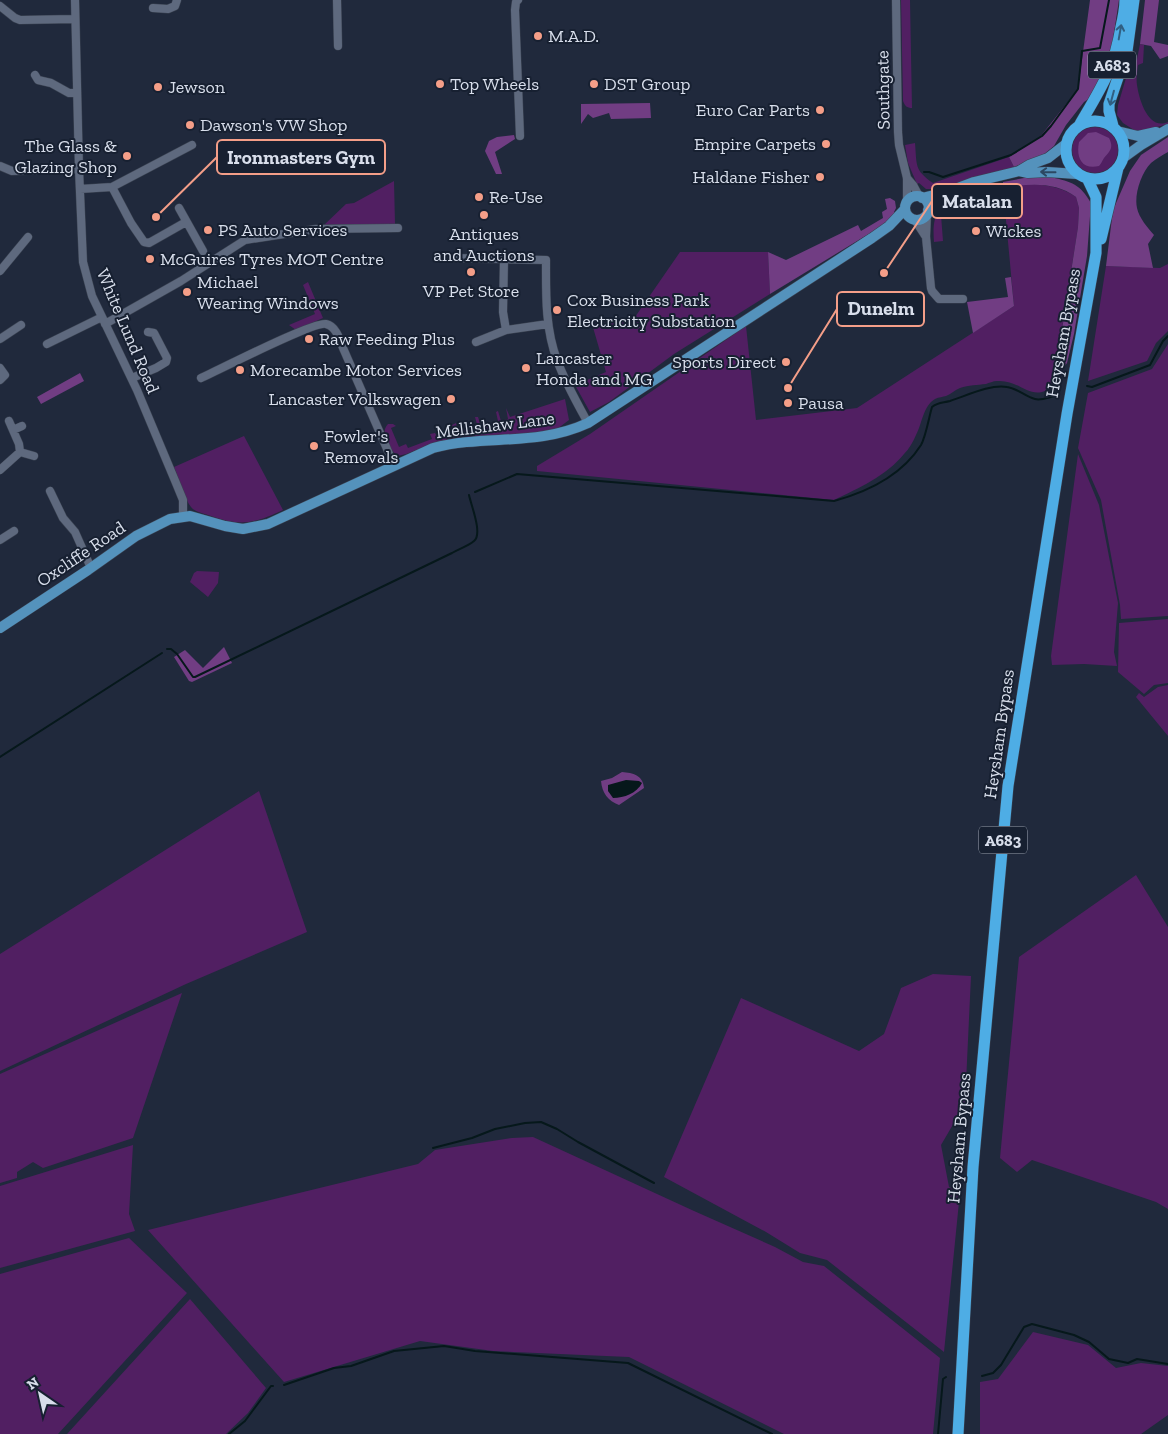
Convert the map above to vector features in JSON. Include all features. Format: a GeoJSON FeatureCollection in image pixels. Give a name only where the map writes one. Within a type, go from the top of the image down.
{"type":"FeatureCollection","features":[{"type":"Feature","properties":{"kind":"highway","name":"A683"},"geometry":{"type":"LineString","coordinates":[[1082,176],[1067,161],[1066,144],[1068,136],[1080,124],[1102,88],[1112,65],[1125,0]]}},
{"type":"Feature","properties":{"kind":"highway","name":"A683"},"geometry":{"type":"LineString","coordinates":[[1120,163],[1124,144],[1115,129],[1109,111],[1126,51],[1134,0]]}},
{"type":"Feature","properties":{"kind":"highway"},"geometry":{"type":"LineString","coordinates":[[1080,124],[1097,120],[1115,129]]}},
{"type":"Feature","properties":{"kind":"highway"},"geometry":{"type":"LineString","coordinates":[[1082,176],[1096,179],[1104,178],[1120,163]]}},
{"type":"Feature","properties":{"kind":"highway","name":"Heysham Bypass"},"geometry":{"type":"LineString","coordinates":[[958,1434],[973,1167],[1008,786],[1067,414],[1096,253],[1120,163]]}},
{"type":"Feature","properties":{"kind":"highway","name":"Heysham Bypass"},"geometry":{"type":"LineString","coordinates":[[1082,176],[1096,198],[1096,253]]}},
{"type":"Feature","properties":{"kind":"main road"},"geometry":{"type":"LineString","coordinates":[[1115,129],[1138,136],[1166,130]]}},
{"type":"Feature","properties":{"kind":"main road"},"geometry":{"type":"LineString","coordinates":[[1120,163],[1141,144],[1166,130]]}},
{"type":"Feature","properties":{"kind":"main road"},"geometry":{"type":"LineString","coordinates":[[950,191],[922,218],[913,219],[906,214],[906,205],[913,197],[950,191],[974,182],[1019,171],[1048,158],[1066,144]]}},
{"type":"Feature","properties":{"kind":"main road"},"geometry":{"type":"LineString","coordinates":[[1019,171],[1082,176]]}},
{"type":"Feature","properties":{"kind":"main road"},"geometry":{"type":"LineString","coordinates":[[921,197],[927,202],[928,211]]}},
{"type":"Feature","properties":{"kind":"main road","name":"Mellishaw Lane"},"geometry":{"type":"LineString","coordinates":[[889,226],[906,205]]}},
{"type":"Feature","properties":{"kind":"main road","name":"Mellishaw Lane"},"geometry":{"type":"LineString","coordinates":[[183,516],[235,528],[255,527],[287,515],[433,448],[453,443],[549,436],[570,432],[588,423],[889,226],[913,219]]}},
{"type":"Feature","properties":{"kind":"main road","name":"Oxcliffe Road"},"geometry":{"type":"LineString","coordinates":[[0,628],[136,536],[170,519],[183,516]]}},
{"type":"Feature","properties":{"kind":"street","name":"White Lund Road"},"geometry":{"type":"LineString","coordinates":[[75,0],[74,19],[83,262],[92,296],[132,378],[183,500],[183,516]]}},
{"type":"Feature","properties":{"kind":"street"},"geometry":{"type":"LineString","coordinates":[[153,8],[168,9],[175,6],[177,0]]}},
{"type":"Feature","properties":{"kind":"street"},"geometry":{"type":"LineString","coordinates":[[337,0],[338,46]]}},
{"type":"Feature","properties":{"kind":"street"},"geometry":{"type":"LineString","coordinates":[[518,0],[515,10],[520,136]]}},
{"type":"Feature","properties":{"kind":"street","name":"Southgate"},"geometry":{"type":"LineString","coordinates":[[896,0],[898,132],[899,144],[908,178],[906,205]]}},
{"type":"Feature","properties":{"kind":"street"},"geometry":{"type":"LineString","coordinates":[[0,6],[20,20],[74,19]]}},
{"type":"Feature","properties":{"kind":"street"},"geometry":{"type":"LineString","coordinates":[[36,79],[51,83],[69,93],[77,93]]}},
{"type":"Feature","properties":{"kind":"street"},"geometry":{"type":"LineString","coordinates":[[80,189],[112,187],[192,145]]}},
{"type":"Feature","properties":{"kind":"street"},"geometry":{"type":"LineString","coordinates":[[0,166],[12,171],[79,170]]}},
{"type":"Feature","properties":{"kind":"street","name":"Southgate"},"geometry":{"type":"LineString","coordinates":[[908,178],[921,197]]}},
{"type":"Feature","properties":{"kind":"street"},"geometry":{"type":"LineString","coordinates":[[112,187],[144,242],[149,243],[186,222]]}},
{"type":"Feature","properties":{"kind":"street"},"geometry":{"type":"LineString","coordinates":[[179,208],[204,251]]}},
{"type":"Feature","properties":{"kind":"street"},"geometry":{"type":"LineString","coordinates":[[928,211],[926,237],[932,291],[939,299],[963,299]]}},
{"type":"Feature","properties":{"kind":"street"},"geometry":{"type":"LineString","coordinates":[[913,219],[926,237]]}},
{"type":"Feature","properties":{"kind":"street"},"geometry":{"type":"LineString","coordinates":[[46,344],[103,321],[181,281],[245,240],[316,229],[398,228]]}},
{"type":"Feature","properties":{"kind":"street"},"geometry":{"type":"LineString","coordinates":[[0,271],[28,238]]}},
{"type":"Feature","properties":{"kind":"street"},"geometry":{"type":"LineString","coordinates":[[452,258],[546,260],[548,324],[557,360],[588,423]]}},
{"type":"Feature","properties":{"kind":"street"},"geometry":{"type":"LineString","coordinates":[[504,259],[503,312],[506,330]]}},
{"type":"Feature","properties":{"kind":"street"},"geometry":{"type":"LineString","coordinates":[[0,339],[22,324]]}},
{"type":"Feature","properties":{"kind":"street"},"geometry":{"type":"LineString","coordinates":[[201,378],[289,336],[319,324],[329,325],[335,331],[343,348],[394,465]]}},
{"type":"Feature","properties":{"kind":"street"},"geometry":{"type":"LineString","coordinates":[[476,342],[506,330],[548,324]]}},
{"type":"Feature","properties":{"kind":"street"},"geometry":{"type":"LineString","coordinates":[[132,378],[166,362],[167,358],[154,333],[148,332]]}},
{"type":"Feature","properties":{"kind":"street"},"geometry":{"type":"LineString","coordinates":[[0,368],[6,375],[0,380]]}},
{"type":"Feature","properties":{"kind":"street"},"geometry":{"type":"LineString","coordinates":[[9,421],[19,444],[20,452]]}},
{"type":"Feature","properties":{"kind":"street"},"geometry":{"type":"LineString","coordinates":[[13,430],[22,426]]}},
{"type":"Feature","properties":{"kind":"street"},"geometry":{"type":"LineString","coordinates":[[20,452],[31,457]]}},
{"type":"Feature","properties":{"kind":"street"},"geometry":{"type":"LineString","coordinates":[[0,470],[20,452]]}},
{"type":"Feature","properties":{"kind":"street"},"geometry":{"type":"LineString","coordinates":[[50,490],[63,518],[75,532],[91,568]]}},
{"type":"Feature","properties":{"kind":"street"},"geometry":{"type":"LineString","coordinates":[[0,540],[10,532]]}},
{"type":"Feature","properties":{"kind":"shaded area"},"geometry":{"type":"Polygon","coordinates":[[[901,0],[910,0],[912,108],[906,106],[903,101],[901,0]]]}},
{"type":"Feature","properties":{"kind":"shaded area"},"geometry":{"type":"Polygon","coordinates":[[[1090,0],[1119,0],[1110,59],[1090,98],[1084,102],[1066,125],[1054,146],[1043,155],[1014,167],[1009,157],[1040,137],[1078,89],[1090,0]]]}},
{"type":"Feature","properties":{"kind":"shaded area"},"geometry":{"type":"Polygon","coordinates":[[[1145,0],[1159,0],[1154,42],[1168,45],[1168,56],[1160,59],[1151,46],[1140,44],[1145,0]]]}},
{"type":"Feature","properties":{"kind":"shaded area"},"geometry":{"type":"Polygon","coordinates":[[[1140,44],[1144,45],[1143,63],[1138,65],[1137,80],[1142,105],[1150,118],[1155,122],[1161,124],[1168,122],[1168,124],[1143,131],[1134,130],[1123,123],[1117,115],[1126,78],[1137,59],[1140,44]]]}},
{"type":"Feature","properties":{"kind":"shaded area"},"geometry":{"type":"Polygon","coordinates":[[[650,103],[651,118],[611,119],[609,113],[593,118],[588,114],[581,124],[581,104],[650,103]]]}},
{"type":"Feature","properties":{"kind":"shaded area"},"geometry":{"type":"Polygon","coordinates":[[[1091,127],[1099,127],[1108,131],[1114,137],[1118,150],[1114,163],[1108,169],[1099,173],[1091,173],[1082,169],[1076,163],[1072,154],[1072,146],[1076,137],[1082,131],[1091,127]]]}},
{"type":"Feature","properties":{"kind":"shaded area"},"geometry":{"type":"Polygon","coordinates":[[[1096,132],[1109,138],[1111,147],[1099,166],[1093,167],[1081,161],[1078,148],[1079,142],[1088,133],[1096,132]]]}},
{"type":"Feature","properties":{"kind":"shaded area"},"geometry":{"type":"Polygon","coordinates":[[[514,135],[515,139],[495,152],[502,174],[496,174],[485,151],[489,141],[497,137],[514,135]]]}},
{"type":"Feature","properties":{"kind":"shaded area"},"geometry":{"type":"Polygon","coordinates":[[[1168,137],[1168,152],[1147,167],[1137,191],[1137,208],[1144,223],[1154,235],[1148,244],[1153,268],[1106,266],[1113,210],[1130,171],[1141,155],[1168,137]]]}},
{"type":"Feature","properties":{"kind":"shaded area"},"geometry":{"type":"Polygon","coordinates":[[[915,143],[919,170],[933,183],[1009,157],[1014,167],[934,191],[933,189],[926,189],[919,183],[917,184],[908,163],[905,145],[915,143]]]}},
{"type":"Feature","properties":{"kind":"shaded area"},"geometry":{"type":"Polygon","coordinates":[[[1051,177],[1065,180],[1075,185],[1091,203],[1087,256],[1074,334],[1067,363],[1054,381],[1078,227],[1079,208],[1076,197],[1059,188],[1041,185],[1022,185],[1003,188],[1003,182],[1024,178],[1051,177]]]}},
{"type":"Feature","properties":{"kind":"shaded area"},"geometry":{"type":"Polygon","coordinates":[[[394,181],[395,224],[324,225],[346,204],[354,203],[394,181]]]}},
{"type":"Feature","properties":{"kind":"shaded area"},"geometry":{"type":"Polygon","coordinates":[[[1026,184],[1059,188],[1076,197],[1079,208],[1078,227],[1053,386],[1045,391],[1032,392],[1013,383],[996,381],[963,387],[946,396],[935,399],[925,411],[911,445],[897,462],[872,481],[834,500],[537,471],[537,466],[590,434],[746,326],[756,420],[857,408],[1014,306],[1003,188],[1026,184]]]}},
{"type":"Feature","properties":{"kind":"shaded area"},"geometry":{"type":"Polygon","coordinates":[[[959,195],[958,202],[952,204],[952,208],[945,209],[946,214],[941,215],[943,241],[934,242],[935,219],[940,208],[959,195]]]}},
{"type":"Feature","properties":{"kind":"shaded area"},"geometry":{"type":"Polygon","coordinates":[[[890,198],[895,201],[896,208],[894,212],[896,214],[885,224],[770,294],[768,252],[786,260],[858,225],[861,231],[883,218],[882,212],[887,209],[885,199],[890,198]]]}},
{"type":"Feature","properties":{"kind":"shaded area"},"geometry":{"type":"Polygon","coordinates":[[[680,252],[768,252],[770,294],[674,354],[609,402],[590,412],[575,385],[606,372],[592,324],[633,320],[680,252]]]}},
{"type":"Feature","properties":{"kind":"shaded area"},"geometry":{"type":"Polygon","coordinates":[[[1168,264],[1168,331],[1156,343],[1147,361],[1088,381],[1106,266],[1160,268],[1168,264]]]}},
{"type":"Feature","properties":{"kind":"shaded area"},"geometry":{"type":"Polygon","coordinates":[[[1011,277],[1014,306],[973,333],[967,302],[1008,297],[1005,278],[1011,277]]]}},
{"type":"Feature","properties":{"kind":"shaded area"},"geometry":{"type":"Polygon","coordinates":[[[308,282],[323,318],[296,330],[289,325],[315,314],[303,285],[308,282]]]}},
{"type":"Feature","properties":{"kind":"shaded area"},"geometry":{"type":"Polygon","coordinates":[[[1168,344],[1168,616],[1121,619],[1101,500],[1078,448],[1088,393],[1152,369],[1168,344]]]}},
{"type":"Feature","properties":{"kind":"shaded area"},"geometry":{"type":"Polygon","coordinates":[[[80,373],[84,381],[41,404],[37,397],[80,373]]]}},
{"type":"Feature","properties":{"kind":"shaded area"},"geometry":{"type":"Polygon","coordinates":[[[565,399],[569,420],[557,429],[550,431],[454,438],[398,456],[391,450],[384,432],[388,424],[396,426],[391,428],[399,447],[406,444],[408,448],[432,439],[430,434],[435,433],[437,437],[452,431],[450,426],[456,423],[457,428],[464,426],[466,431],[478,428],[475,417],[478,417],[481,427],[498,421],[496,412],[498,411],[501,421],[508,419],[506,408],[510,417],[565,399]]]}},
{"type":"Feature","properties":{"kind":"shaded area"},"geometry":{"type":"Polygon","coordinates":[[[244,436],[283,510],[255,521],[238,522],[219,519],[195,510],[186,498],[174,467],[244,436]]]}},
{"type":"Feature","properties":{"kind":"shaded area"},"geometry":{"type":"Polygon","coordinates":[[[1078,454],[1099,505],[1118,603],[1114,652],[1117,666],[1052,665],[1051,656],[1078,454]]]}},
{"type":"Feature","properties":{"kind":"shaded area"},"geometry":{"type":"Polygon","coordinates":[[[197,571],[219,572],[218,583],[208,597],[190,582],[197,571]]]}},
{"type":"Feature","properties":{"kind":"shaded area"},"geometry":{"type":"Polygon","coordinates":[[[1168,619],[1168,683],[1154,685],[1144,694],[1118,672],[1119,623],[1168,619]]]}},
{"type":"Feature","properties":{"kind":"shaded area"},"geometry":{"type":"Polygon","coordinates":[[[224,647],[232,663],[192,682],[189,681],[174,657],[185,650],[203,668],[224,647]]]}},
{"type":"Feature","properties":{"kind":"shaded area"},"geometry":{"type":"Polygon","coordinates":[[[1168,685],[1168,736],[1136,697],[1139,693],[1144,697],[1158,687],[1168,685]]]}},
{"type":"Feature","properties":{"kind":"shaded area"},"geometry":{"type":"Polygon","coordinates":[[[622,772],[640,777],[644,788],[619,805],[606,796],[601,781],[612,778],[622,772]]]}},
{"type":"Feature","properties":{"kind":"shaded area"},"geometry":{"type":"Polygon","coordinates":[[[626,780],[642,783],[637,790],[630,794],[613,798],[608,791],[608,785],[626,780]]]}},
{"type":"Feature","properties":{"kind":"shaded area"},"geometry":{"type":"Polygon","coordinates":[[[259,791],[307,932],[186,984],[0,1071],[0,954],[259,791]]]}},
{"type":"Feature","properties":{"kind":"shaded area"},"geometry":{"type":"Polygon","coordinates":[[[1136,875],[1168,927],[1168,1209],[1156,1202],[1032,1160],[1017,1172],[1000,1158],[1019,957],[1136,875]]]}},
{"type":"Feature","properties":{"kind":"shaded area"},"geometry":{"type":"Polygon","coordinates":[[[933,974],[971,976],[965,1104],[941,1145],[949,1187],[960,1192],[944,1352],[827,1260],[800,1253],[766,1232],[664,1177],[741,998],[859,1051],[884,1034],[901,988],[933,974]]]}},
{"type":"Feature","properties":{"kind":"shaded area"},"geometry":{"type":"Polygon","coordinates":[[[182,993],[133,1138],[43,1168],[33,1162],[17,1172],[17,1178],[0,1183],[0,1074],[182,993]]]}},
{"type":"Feature","properties":{"kind":"shaded area"},"geometry":{"type":"Polygon","coordinates":[[[533,1137],[775,1247],[803,1262],[824,1266],[940,1358],[933,1434],[784,1434],[629,1357],[493,1351],[420,1341],[284,1382],[148,1230],[418,1164],[435,1150],[512,1138],[533,1137]]]}},
{"type":"Feature","properties":{"kind":"shaded area"},"geometry":{"type":"Polygon","coordinates":[[[133,1145],[129,1214],[135,1231],[0,1268],[0,1186],[133,1145]]]}},
{"type":"Feature","properties":{"kind":"shaded area"},"geometry":{"type":"Polygon","coordinates":[[[129,1238],[187,1293],[58,1434],[0,1434],[0,1274],[129,1238]]]}},
{"type":"Feature","properties":{"kind":"shaded area"},"geometry":{"type":"Polygon","coordinates":[[[190,1299],[266,1388],[248,1413],[226,1434],[67,1434],[190,1299]]]}},
{"type":"Feature","properties":{"kind":"shaded area"},"geometry":{"type":"Polygon","coordinates":[[[1033,1332],[1088,1345],[1116,1368],[1141,1363],[1168,1366],[1168,1415],[1141,1434],[980,1434],[980,1382],[998,1379],[1033,1332]]]}},
{"type":"Feature","properties":{"kind":"waterway"},"geometry":{"type":"LineString","coordinates":[[924,172],[943,177],[1011,155],[1042,136],[1078,89],[1082,51],[1100,48],[1109,0]]}},
{"type":"Feature","properties":{"kind":"waterway"},"geometry":{"type":"LineString","coordinates":[[1087,386],[1092,387],[1150,365],[1163,341],[1168,336]]}},
{"type":"Feature","properties":{"kind":"waterway"},"geometry":{"type":"LineString","coordinates":[[475,492],[517,474],[834,501],[859,493],[883,481],[904,465],[921,445],[932,407],[936,404],[993,387],[1011,388],[1037,399],[1055,396]]}},
{"type":"Feature","properties":{"kind":"waterway"},"geometry":{"type":"LineString","coordinates":[[167,649],[171,649],[177,654],[193,677],[195,677],[466,546],[474,541],[477,532],[476,519],[469,495]]}},
{"type":"Feature","properties":{"kind":"waterway"},"geometry":{"type":"LineString","coordinates":[[0,757],[162,653]]}},
{"type":"Feature","properties":{"kind":"waterway"},"geometry":{"type":"LineString","coordinates":[[433,1148],[472,1138],[495,1129],[541,1122],[654,1183]]}},
{"type":"Feature","properties":{"kind":"waterway"},"geometry":{"type":"LineString","coordinates":[[982,1376],[993,1373],[1001,1365],[1024,1327],[1032,1324],[1074,1335],[1089,1342],[1109,1359],[1128,1363],[1137,1359],[1168,1364]]}},
{"type":"Feature","properties":{"kind":"waterway"},"geometry":{"type":"LineString","coordinates":[[284,1385],[334,1368],[351,1366],[394,1351],[444,1346],[475,1351],[628,1363],[772,1434]]}},
{"type":"Feature","properties":{"kind":"waterway"},"geometry":{"type":"LineString","coordinates":[[938,1434],[943,1379],[946,1377]]}},
{"type":"Feature","properties":{"kind":"waterway"},"geometry":{"type":"LineString","coordinates":[[229,1434],[245,1421],[271,1386],[273,1386]]}},
{"type":"Feature","properties":{"kind":"place","name":"M.A.D."},"geometry":{"type":"Point","coordinates":[538,36]}},
{"type":"Feature","properties":{"kind":"place","name":"Top Wheels"},"geometry":{"type":"Point","coordinates":[440,84]}},
{"type":"Feature","properties":{"kind":"place","name":"DST Group"},"geometry":{"type":"Point","coordinates":[594,84]}},
{"type":"Feature","properties":{"kind":"place","name":"Jewson"},"geometry":{"type":"Point","coordinates":[158,87]}},
{"type":"Feature","properties":{"kind":"place","name":"Euro Car Parts"},"geometry":{"type":"Point","coordinates":[820,110]}},
{"type":"Feature","properties":{"kind":"place","name":"Dawson's VW Shop"},"geometry":{"type":"Point","coordinates":[190,125]}},
{"type":"Feature","properties":{"kind":"place","name":"Empire Carpets"},"geometry":{"type":"Point","coordinates":[826,144]}},
{"type":"Feature","properties":{"kind":"place","name":"The Glass & Glazing Shop"},"geometry":{"type":"Point","coordinates":[127,156]}},
{"type":"Feature","properties":{"kind":"place","name":"Haldane Fisher"},"geometry":{"type":"Point","coordinates":[820,177]}},
{"type":"Feature","properties":{"kind":"place","name":"Re-Use"},"geometry":{"type":"Point","coordinates":[479,197]}},
{"type":"Feature","properties":{"kind":"place","name":"Antiques and Auctions"},"geometry":{"type":"Point","coordinates":[484,215]}},
{"type":"Feature","properties":{"kind":"place","name":"Ironmasters Gym"},"geometry":{"type":"Point","coordinates":[156,217]}},
{"type":"Feature","properties":{"kind":"place","name":"PS Auto Services"},"geometry":{"type":"Point","coordinates":[208,230]}},
{"type":"Feature","properties":{"kind":"place","name":"Wickes"},"geometry":{"type":"Point","coordinates":[976,231]}},
{"type":"Feature","properties":{"kind":"place","name":"McGuires Tyres MOT Centre"},"geometry":{"type":"Point","coordinates":[150,259]}},
{"type":"Feature","properties":{"kind":"place","name":"VP Pet Store"},"geometry":{"type":"Point","coordinates":[471,272]}},
{"type":"Feature","properties":{"kind":"place","name":"Matalan"},"geometry":{"type":"Point","coordinates":[884,273]}},
{"type":"Feature","properties":{"kind":"place","name":"Michael Wearing Windows"},"geometry":{"type":"Point","coordinates":[187,292]}},
{"type":"Feature","properties":{"kind":"place","name":"Cox Business Park Electricity Substation"},"geometry":{"type":"Point","coordinates":[557,310]}},
{"type":"Feature","properties":{"kind":"place","name":"Raw Feeding Plus"},"geometry":{"type":"Point","coordinates":[309,339]}},
{"type":"Feature","properties":{"kind":"place","name":"Sports Direct"},"geometry":{"type":"Point","coordinates":[786,362]}},
{"type":"Feature","properties":{"kind":"place","name":"Lancaster Honda and MG"},"geometry":{"type":"Point","coordinates":[526,368]}},
{"type":"Feature","properties":{"kind":"place","name":"Morecambe Motor Services"},"geometry":{"type":"Point","coordinates":[240,370]}},
{"type":"Feature","properties":{"kind":"place","name":"Dunelm"},"geometry":{"type":"Point","coordinates":[788,388]}},
{"type":"Feature","properties":{"kind":"place","name":"Lancaster Volkswagen"},"geometry":{"type":"Point","coordinates":[451,399]}},
{"type":"Feature","properties":{"kind":"place","name":"Pausa"},"geometry":{"type":"Point","coordinates":[788,403]}},
{"type":"Feature","properties":{"kind":"place","name":"Fowler's Removals"},"geometry":{"type":"Point","coordinates":[314,446]}}]}
